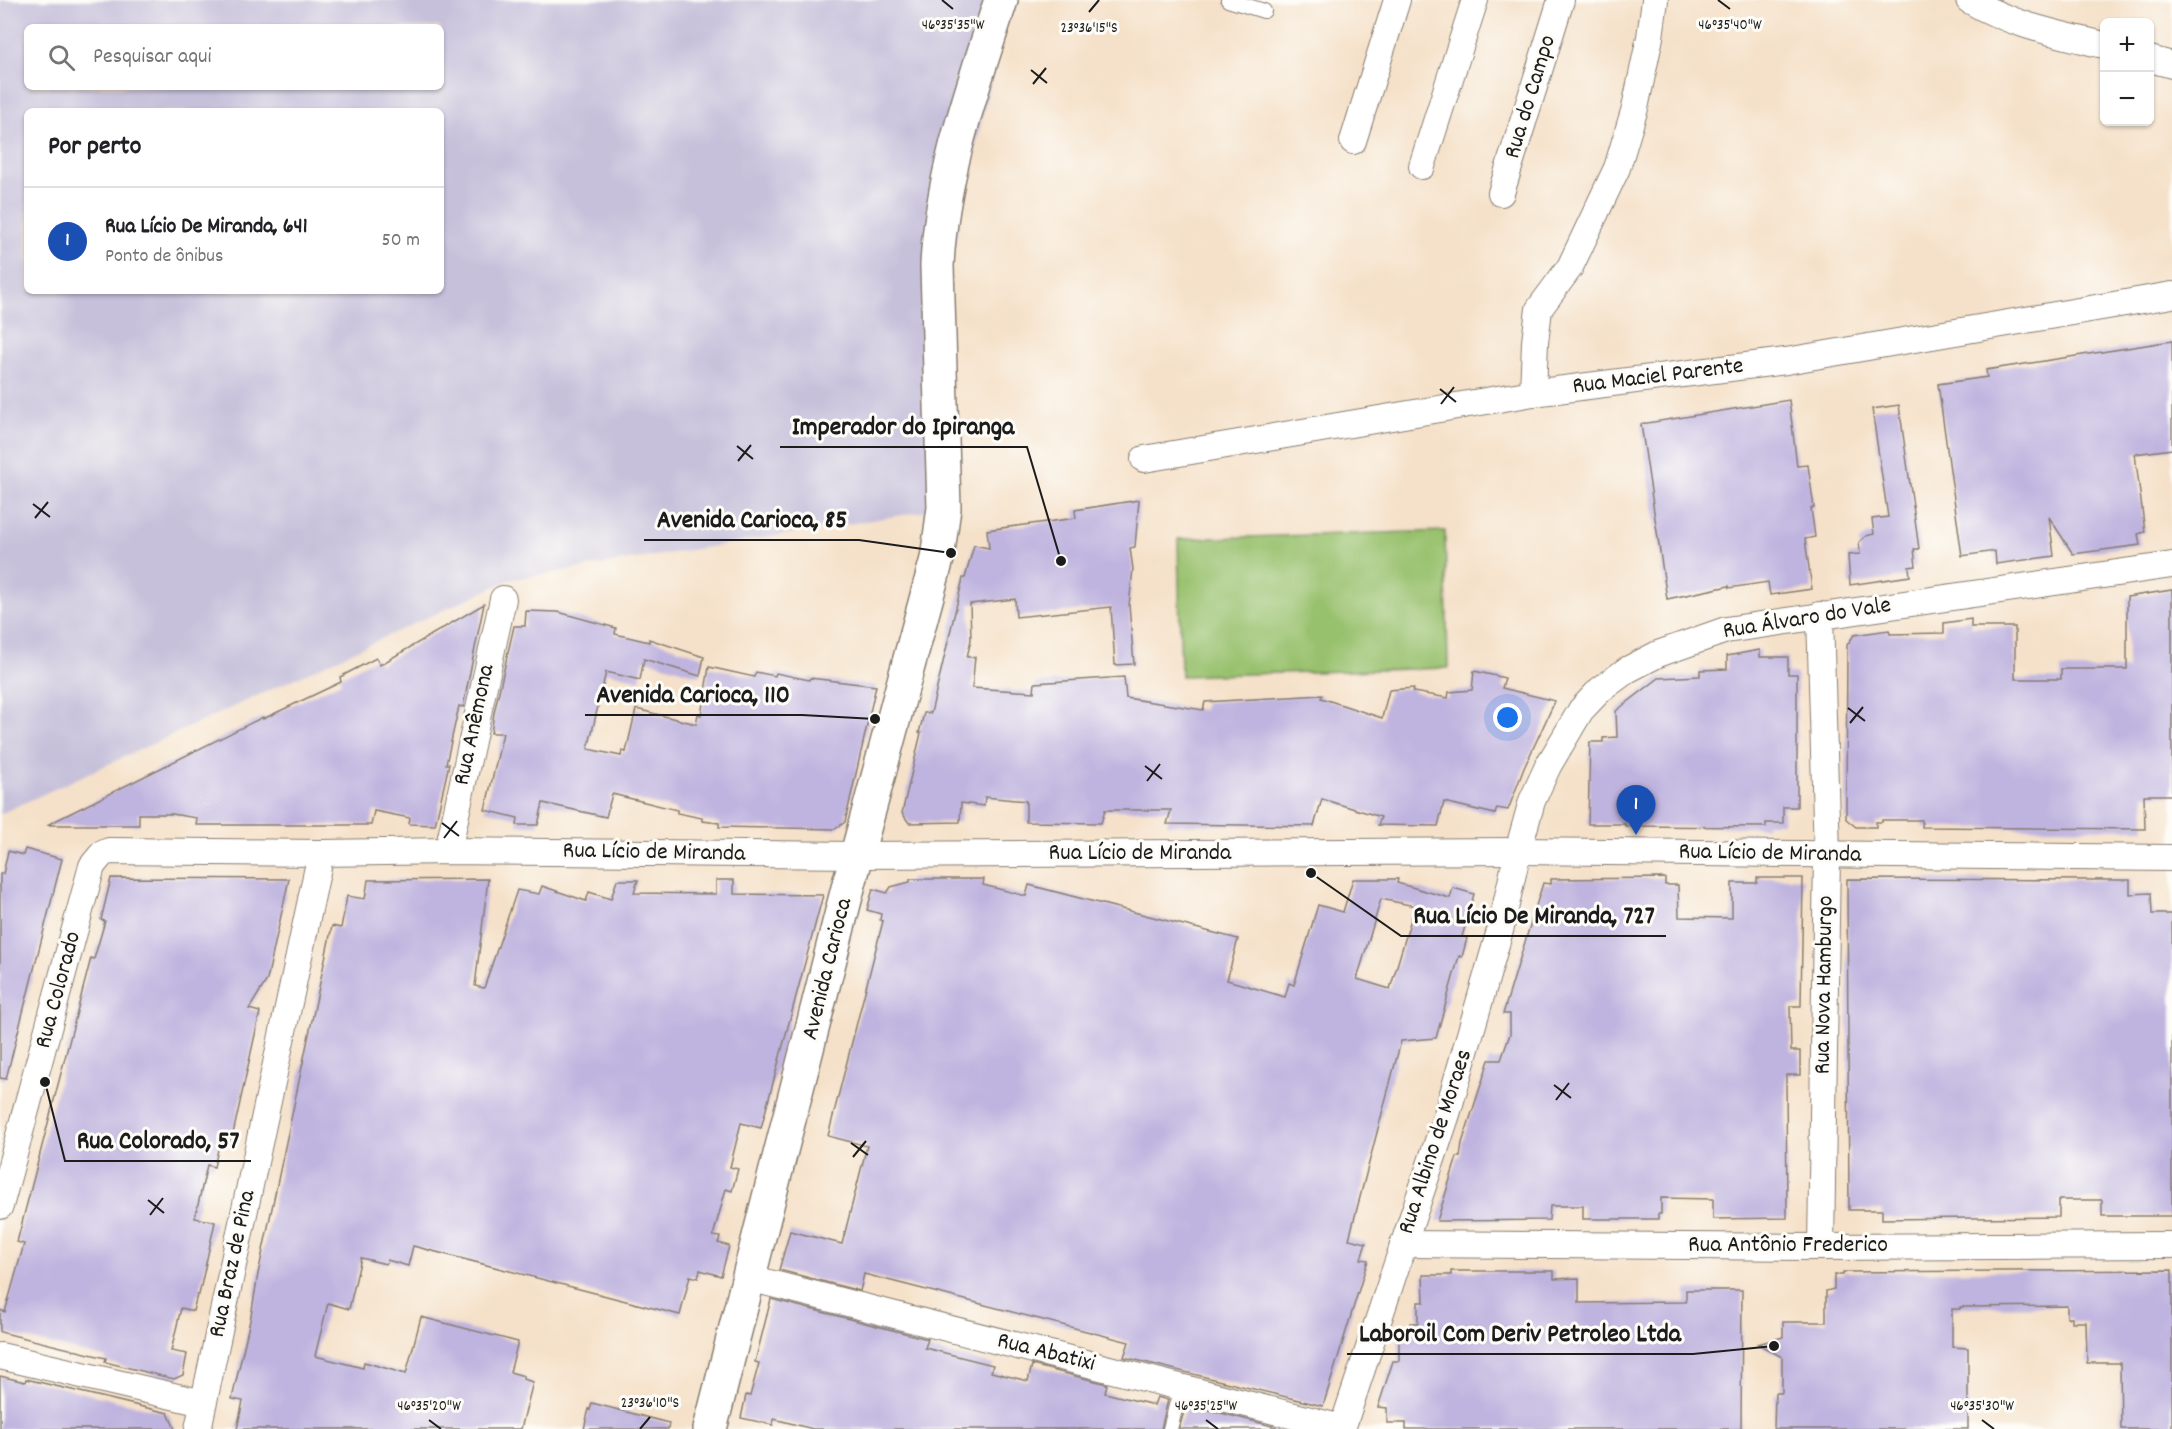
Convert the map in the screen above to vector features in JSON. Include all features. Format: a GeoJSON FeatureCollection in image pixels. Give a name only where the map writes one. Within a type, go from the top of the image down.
{"type":"FeatureCollection","features":[{"type":"Feature","properties":{"kind":"street","name":"Avenida Carioca"},"geometry":{"type":"LineString","coordinates":[[710,1429],[857,855],[937,559],[944,508],[938,233],[957,136],[1001,0]]}},
{"type":"Feature","properties":{"kind":"street"},"geometry":{"type":"LineString","coordinates":[[1353,141],[1397,0]]}},
{"type":"Feature","properties":{"kind":"street"},"geometry":{"type":"LineString","coordinates":[[1422,166],[1475,0]]}},
{"type":"Feature","properties":{"kind":"street","name":"Rua do Campo"},"geometry":{"type":"LineString","coordinates":[[1501,194],[1561,0]]}},
{"type":"Feature","properties":{"kind":"street"},"geometry":{"type":"LineString","coordinates":[[1533,393],[1539,309],[1570,267],[1617,168],[1635,108],[1650,37],[1654,0]]}},
{"type":"Feature","properties":{"kind":"street"},"geometry":{"type":"LineString","coordinates":[[1969,0],[1989,12],[2037,29],[2100,44]]}},
{"type":"Feature","properties":{"kind":"street"},"geometry":{"type":"LineString","coordinates":[[2154,59],[2172,65]]}},
{"type":"Feature","properties":{"kind":"street","name":"Rua Maciel Parente"},"geometry":{"type":"LineString","coordinates":[[1144,459],[1533,393],[1786,361],[2172,295]]}},
{"type":"Feature","properties":{"kind":"street","name":"Rua Álvaro do Vale"},"geometry":{"type":"LineString","coordinates":[[1518,851],[1532,801],[1548,766],[1581,710],[1600,690],[1627,669],[1658,654],[1726,630],[2172,565]]}},
{"type":"Feature","properties":{"kind":"street","name":"Rua Anêmona"},"geometry":{"type":"LineString","coordinates":[[448,851],[503,599]]}},
{"type":"Feature","properties":{"kind":"street","name":"Rua Nova Hamburgo"},"geometry":{"type":"LineString","coordinates":[[1820,615],[1827,855],[1821,1247]]}},
{"type":"Feature","properties":{"kind":"street","name":"Rua Lício de Miranda"},"geometry":{"type":"LineString","coordinates":[[109,851],[321,853],[448,851],[857,855],[1518,851],[2172,858]]}},
{"type":"Feature","properties":{"kind":"street","name":"Rua Colorado"},"geometry":{"type":"LineString","coordinates":[[0,1206],[92,866],[102,854],[109,851]]}},
{"type":"Feature","properties":{"kind":"street","name":"Rua Albino de Moraes"},"geometry":{"type":"LineString","coordinates":[[1342,1428],[1447,1114],[1501,927],[1518,851]]}},
{"type":"Feature","properties":{"kind":"street","name":"Rua Braz de Pina"},"geometry":{"type":"LineString","coordinates":[[198,1429],[321,853]]}},
{"type":"Feature","properties":{"kind":"street","name":"Rua Antônio Frederico"},"geometry":{"type":"LineString","coordinates":[[1403,1244],[1821,1247],[2172,1245]]}},
{"type":"Feature","properties":{"kind":"street","name":"Rua Abatixi"},"geometry":{"type":"LineString","coordinates":[[749,1278],[1342,1428]]}},
{"type":"Feature","properties":{"kind":"street"},"geometry":{"type":"LineString","coordinates":[[0,1356],[203,1403]]}},
{"type":"Feature","properties":{"kind":"lane"},"geometry":{"type":"LineString","coordinates":[[1228,0],[1264,11]]}},
{"type":"Feature","properties":{"kind":"lane"},"geometry":{"type":"LineString","coordinates":[[1170,1429],[1181,1388]]}},
{"type":"Feature","properties":{"kind":"shaded area"},"geometry":{"type":"Polygon","coordinates":[[[0,0],[1008,0],[939,314],[944,508],[509,580],[0,814],[0,0]]]}},
{"type":"Feature","properties":{"kind":"green space"},"geometry":{"type":"Polygon","coordinates":[[[1445,531],[1448,668],[1181,676],[1178,539],[1445,531]]]}},
{"type":"Feature","properties":{"kind":"building"},"geometry":{"type":"Polygon","coordinates":[[[2172,341],[2172,449],[2135,454],[2145,532],[2138,534],[2140,545],[2073,554],[2049,517],[2054,556],[1996,564],[1995,551],[1962,556],[1938,384],[1987,377],[1986,370],[2172,341]]]}},
{"type":"Feature","properties":{"kind":"building"},"geometry":{"type":"Polygon","coordinates":[[[1789,400],[1797,466],[1808,465],[1814,508],[1811,508],[1815,537],[1805,539],[1812,589],[1770,595],[1768,582],[1729,588],[1729,586],[1667,599],[1641,424],[1789,400]]]}},
{"type":"Feature","properties":{"kind":"building"},"geometry":{"type":"Polygon","coordinates":[[[1899,405],[1919,549],[1914,549],[1916,566],[1909,567],[1910,576],[1850,585],[1848,555],[1860,554],[1859,542],[1866,536],[1874,534],[1872,519],[1888,517],[1872,409],[1899,405]]]}},
{"type":"Feature","properties":{"kind":"building"},"geometry":{"type":"Polygon","coordinates":[[[1139,500],[1135,547],[1130,548],[1133,569],[1129,605],[1134,664],[1115,665],[1111,607],[1016,617],[1015,599],[970,604],[971,640],[967,657],[975,657],[972,688],[1034,692],[1035,683],[1124,677],[1126,698],[1203,710],[1205,702],[1322,695],[1321,698],[1382,718],[1389,690],[1414,688],[1413,692],[1448,698],[1449,692],[1472,690],[1474,671],[1505,678],[1502,688],[1555,701],[1524,768],[1508,810],[1497,808],[1495,814],[1444,802],[1438,826],[1378,825],[1381,817],[1322,799],[1314,826],[1167,824],[1171,810],[1105,810],[1101,823],[1026,822],[1026,801],[985,797],[984,806],[961,803],[960,822],[909,823],[902,813],[921,733],[919,733],[924,713],[931,713],[963,578],[965,578],[974,545],[989,548],[987,530],[1076,518],[1075,510],[1139,500]]]}},
{"type":"Feature","properties":{"kind":"building"},"geometry":{"type":"Polygon","coordinates":[[[2172,590],[2172,795],[2144,795],[2145,829],[1922,827],[1922,820],[1882,820],[1882,822],[1876,822],[1876,827],[1856,827],[1846,819],[1847,645],[1854,635],[1889,630],[1890,634],[1944,633],[1944,623],[1971,619],[1971,627],[2015,627],[2015,679],[2061,679],[2061,669],[2127,669],[2127,597],[2172,590]]]}},
{"type":"Feature","properties":{"kind":"building"},"geometry":{"type":"Polygon","coordinates":[[[484,604],[463,707],[459,706],[446,764],[449,764],[435,825],[409,824],[410,818],[374,811],[371,825],[196,825],[197,818],[172,814],[139,814],[139,825],[47,825],[263,717],[263,719],[341,682],[340,677],[376,658],[380,665],[484,604]]]}},
{"type":"Feature","properties":{"kind":"building"},"geometry":{"type":"Polygon","coordinates":[[[526,611],[558,612],[616,628],[615,634],[649,642],[649,639],[704,657],[700,676],[644,659],[640,680],[606,672],[588,749],[621,756],[622,751],[626,752],[636,709],[696,724],[698,714],[701,715],[709,667],[754,677],[756,672],[775,676],[776,673],[809,680],[810,678],[876,686],[845,822],[835,829],[719,827],[719,823],[702,821],[702,818],[677,813],[677,810],[612,794],[606,817],[543,803],[538,825],[517,825],[518,818],[485,810],[503,733],[491,733],[494,713],[514,626],[525,626],[526,611]]]}},
{"type":"Feature","properties":{"kind":"building"},"geometry":{"type":"Polygon","coordinates":[[[1760,650],[1760,657],[1788,657],[1788,674],[1797,674],[1797,807],[1783,807],[1783,823],[1766,823],[1766,827],[1588,824],[1590,742],[1603,742],[1603,738],[1617,737],[1616,711],[1659,678],[1700,676],[1700,670],[1727,669],[1727,656],[1760,650]]]}},
{"type":"Feature","properties":{"kind":"building"},"geometry":{"type":"Polygon","coordinates":[[[25,849],[62,859],[6,1079],[0,1078],[0,874],[3,874],[8,851],[23,855],[25,849]]]}},
{"type":"Feature","properties":{"kind":"building"},"geometry":{"type":"Polygon","coordinates":[[[111,878],[289,879],[267,980],[249,1009],[260,1012],[231,1143],[220,1141],[214,1167],[207,1165],[195,1218],[215,1222],[199,1295],[197,1295],[193,1311],[181,1308],[171,1351],[187,1354],[183,1375],[174,1379],[105,1362],[106,1358],[0,1332],[0,1310],[5,1312],[24,1244],[17,1242],[91,958],[94,959],[105,921],[101,920],[111,878]]]}},
{"type":"Feature","properties":{"kind":"building"},"geometry":{"type":"Polygon","coordinates":[[[1665,878],[1665,885],[1678,885],[1679,917],[1732,918],[1732,883],[1757,883],[1757,878],[1803,878],[1801,1006],[1790,1006],[1791,1051],[1800,1051],[1800,1075],[1786,1075],[1787,1218],[1713,1219],[1713,1199],[1661,1198],[1661,1214],[1658,1214],[1658,1219],[1583,1219],[1583,1206],[1550,1206],[1549,1220],[1437,1221],[1457,1157],[1460,1157],[1462,1143],[1489,1060],[1501,1060],[1510,1034],[1510,1014],[1503,1014],[1543,883],[1551,884],[1551,879],[1665,878]]]}},
{"type":"Feature","properties":{"kind":"building"},"geometry":{"type":"Polygon","coordinates":[[[488,879],[475,986],[484,988],[517,890],[539,894],[542,886],[586,901],[589,892],[611,899],[617,880],[638,880],[634,893],[716,894],[716,880],[734,880],[734,894],[823,895],[761,1128],[741,1123],[730,1167],[738,1169],[732,1191],[726,1189],[713,1236],[720,1237],[718,1243],[729,1246],[721,1276],[700,1270],[698,1278],[690,1276],[680,1315],[413,1246],[408,1266],[387,1260],[386,1264],[361,1258],[349,1309],[328,1303],[315,1356],[363,1368],[364,1362],[406,1374],[421,1317],[518,1342],[510,1372],[524,1376],[523,1379],[533,1382],[521,1429],[237,1429],[243,1401],[232,1399],[332,926],[341,928],[347,896],[365,899],[368,880],[488,879]]]}},
{"type":"Feature","properties":{"kind":"building"},"geometry":{"type":"Polygon","coordinates":[[[910,879],[984,879],[983,885],[1026,896],[1029,885],[1238,939],[1227,980],[1285,997],[1289,983],[1294,985],[1318,905],[1343,912],[1353,879],[1398,879],[1397,883],[1450,898],[1453,888],[1474,894],[1462,937],[1467,938],[1462,957],[1459,956],[1436,1038],[1401,1041],[1349,1239],[1366,1243],[1361,1259],[1368,1260],[1323,1406],[1124,1357],[1129,1342],[864,1274],[860,1291],[779,1270],[790,1231],[842,1244],[867,1146],[828,1136],[883,921],[880,920],[881,914],[867,910],[873,889],[887,893],[891,887],[910,882],[910,879]],[[1381,899],[1357,979],[1390,989],[1415,906],[1381,899]]]}},
{"type":"Feature","properties":{"kind":"building"},"geometry":{"type":"Polygon","coordinates":[[[1847,879],[2130,880],[2130,894],[2151,893],[2152,914],[2172,914],[2172,1216],[2102,1216],[2102,1200],[2059,1200],[2059,1217],[1882,1219],[1882,1210],[1849,1210],[1847,879]]]}},
{"type":"Feature","properties":{"kind":"building"},"geometry":{"type":"Polygon","coordinates":[[[2172,1270],[2172,1429],[2121,1429],[2120,1363],[2087,1363],[2086,1322],[2072,1322],[2072,1318],[2067,1318],[2067,1306],[1952,1309],[1952,1347],[1968,1348],[1968,1429],[1774,1429],[1775,1393],[1782,1393],[1782,1357],[1758,1344],[1783,1337],[1783,1322],[1826,1322],[1826,1291],[1834,1289],[1834,1275],[1843,1275],[1843,1272],[2172,1270]]]}},
{"type":"Feature","properties":{"kind":"building"},"geometry":{"type":"Polygon","coordinates":[[[1451,1271],[1554,1271],[1554,1279],[1579,1278],[1579,1303],[1686,1302],[1686,1290],[1742,1290],[1741,1429],[1406,1429],[1406,1423],[1387,1423],[1387,1408],[1378,1407],[1393,1361],[1399,1361],[1399,1337],[1410,1337],[1410,1323],[1418,1323],[1418,1302],[1424,1302],[1423,1275],[1451,1275],[1451,1271]]]}},
{"type":"Feature","properties":{"kind":"building"},"geometry":{"type":"Polygon","coordinates":[[[771,1299],[928,1339],[925,1348],[993,1365],[991,1372],[1028,1381],[1032,1365],[1107,1384],[1105,1393],[1154,1405],[1157,1397],[1168,1400],[1161,1429],[813,1429],[774,1419],[773,1425],[741,1418],[746,1395],[750,1396],[759,1363],[755,1362],[771,1299]]]}},
{"type":"Feature","properties":{"kind":"building"},"geometry":{"type":"Polygon","coordinates":[[[0,1376],[25,1382],[26,1379],[168,1413],[175,1429],[0,1429],[0,1376]]]}},
{"type":"Feature","properties":{"kind":"building"},"geometry":{"type":"Polygon","coordinates":[[[592,1403],[669,1423],[668,1429],[584,1429],[592,1403]]]}},
{"type":"Feature","properties":{"kind":"building"},"geometry":{"type":"Polygon","coordinates":[[[1186,1404],[1276,1427],[1275,1429],[1179,1429],[1186,1404]]]}},
{"type":"Feature","properties":{"kind":"place","name":"Avenida Carioca, 85"},"geometry":{"type":"Point","coordinates":[951,553]}},
{"type":"Feature","properties":{"kind":"place","name":"Imperador do Ipiranga"},"geometry":{"type":"Point","coordinates":[1061,561]}},
{"type":"Feature","properties":{"kind":"place","name":"Avenida Carioca, 110"},"geometry":{"type":"Point","coordinates":[875,719]}},
{"type":"Feature","properties":{"kind":"place","name":"Rua Lício De Miranda, 641"},"geometry":{"type":"Point","coordinates":[1636,835]}},
{"type":"Feature","properties":{"kind":"place","name":"Rua Lício De Miranda, 727"},"geometry":{"type":"Point","coordinates":[1311,873]}},
{"type":"Feature","properties":{"kind":"place","name":"Rua Colorado, 57"},"geometry":{"type":"Point","coordinates":[45,1082]}},
{"type":"Feature","properties":{"kind":"place","name":"Laboroil Com Deriv Petroleo Ltda"},"geometry":{"type":"Point","coordinates":[1774,1346]}}]}
